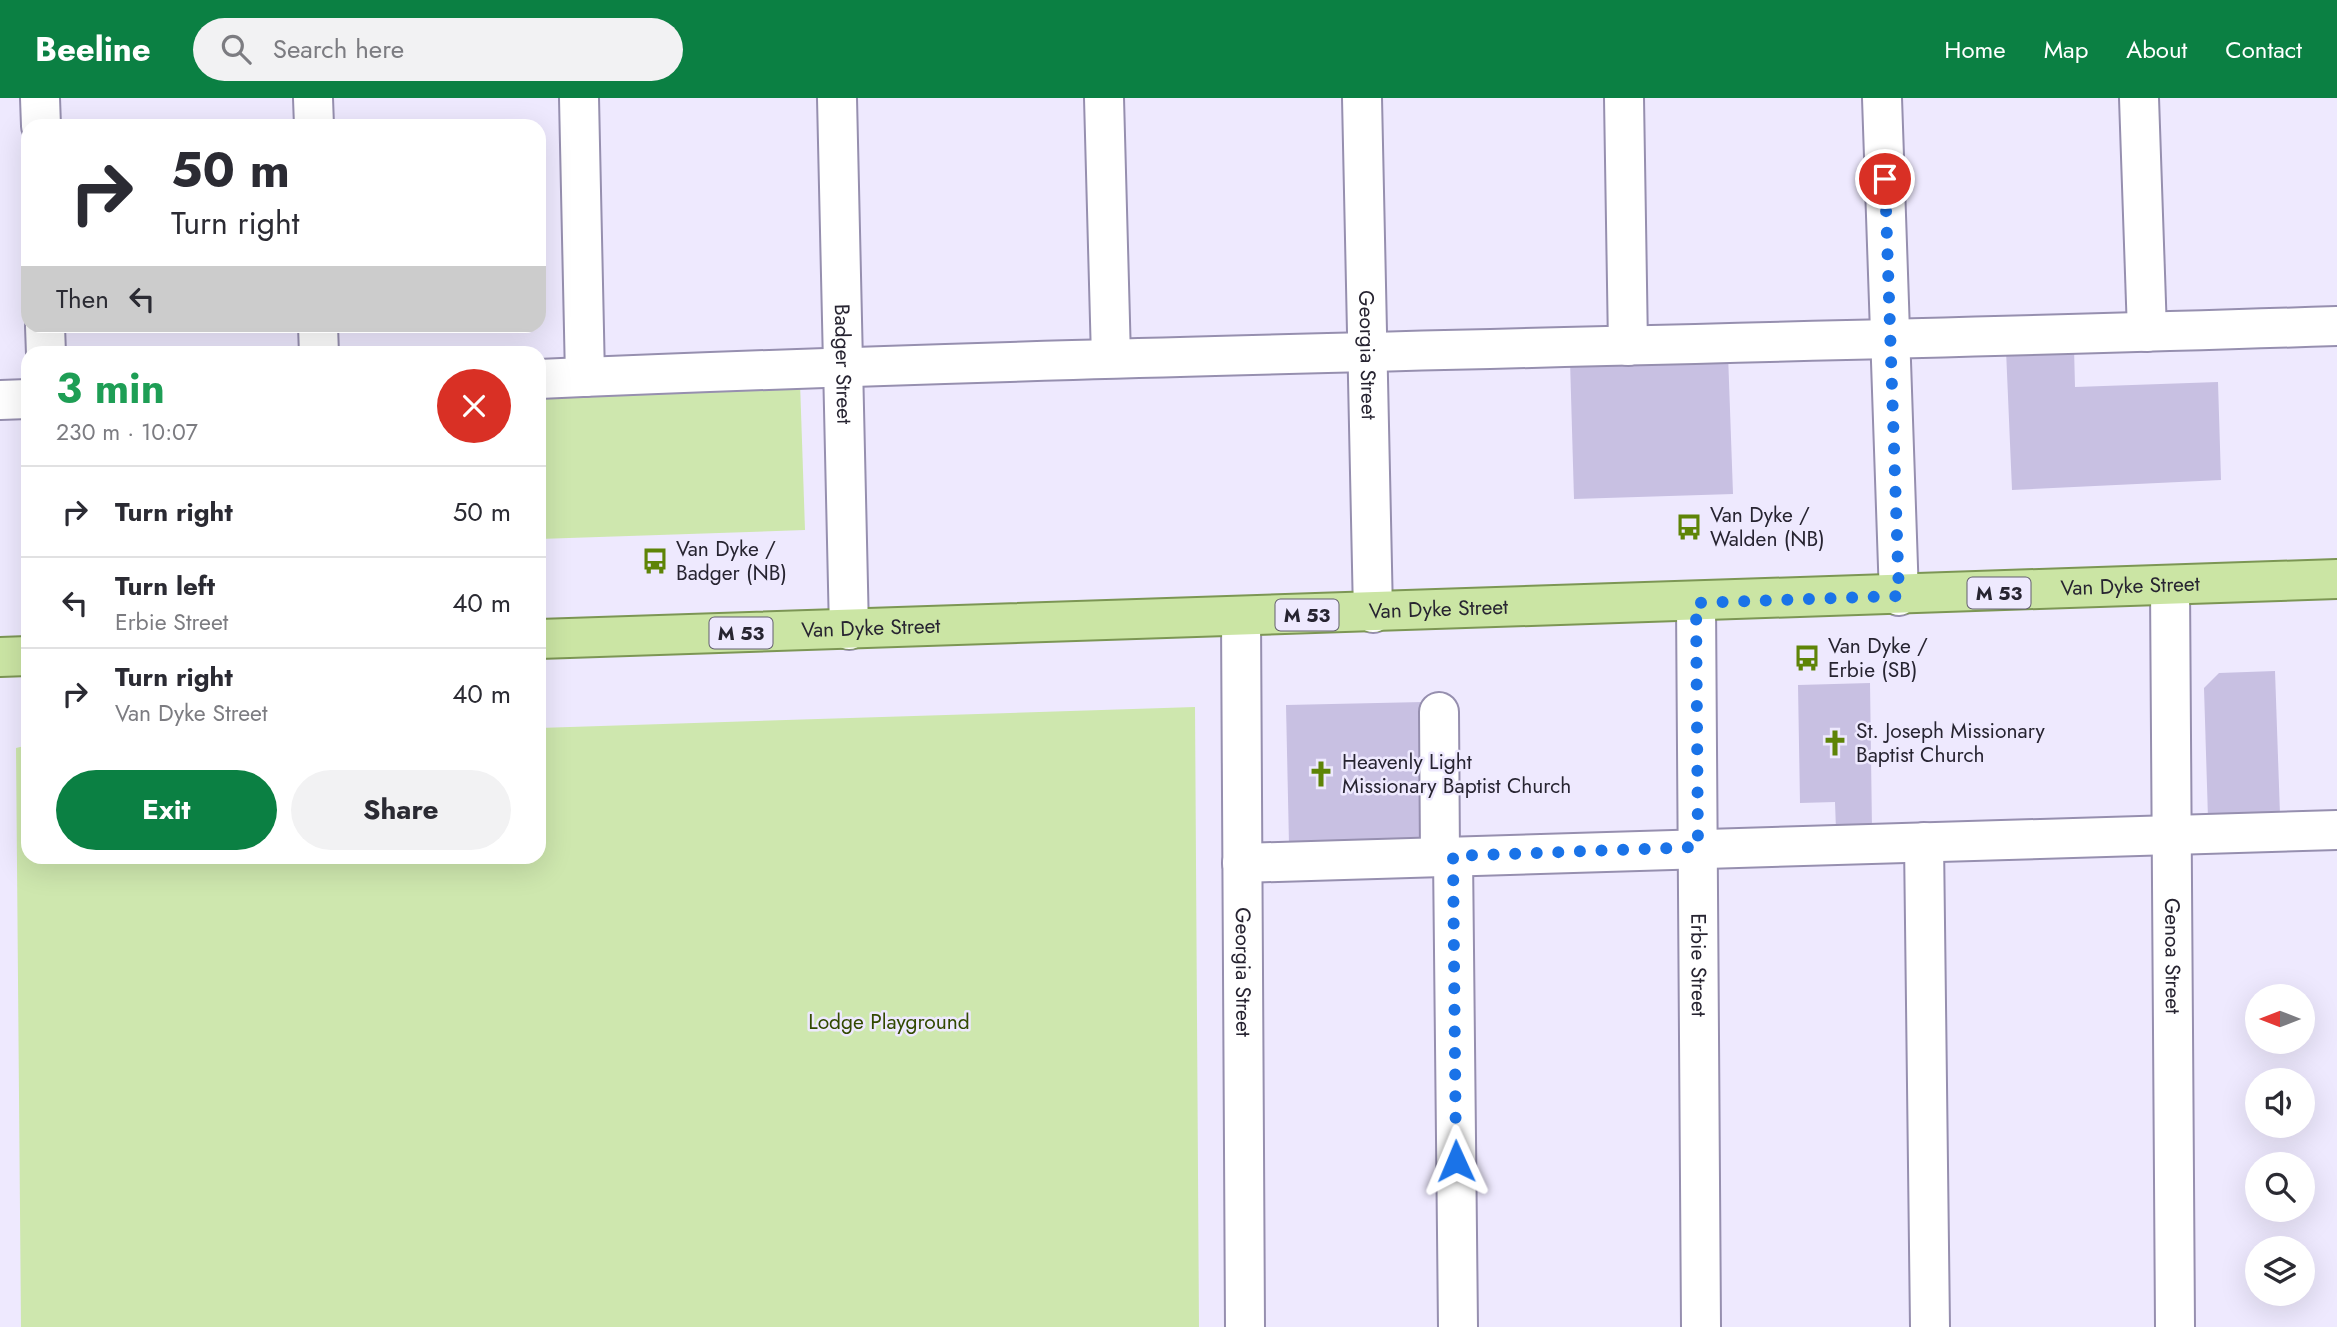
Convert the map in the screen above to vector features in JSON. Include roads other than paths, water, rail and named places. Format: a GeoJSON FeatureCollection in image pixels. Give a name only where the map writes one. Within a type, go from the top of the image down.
{"type":"FeatureCollection","features":[{"type":"Feature","properties":{"kind":"main road","name":"Van Dyke Street"},"geometry":{"type":"LineString","coordinates":[[546,639],[1696,603],[2337,579]]}},
{"type":"Feature","properties":{"kind":"main road"},"geometry":{"type":"LineString","coordinates":[[0,657],[21,656]]}},
{"type":"Feature","properties":{"kind":"street"},"geometry":{"type":"LineString","coordinates":[[40,98],[41,119]]}},
{"type":"Feature","properties":{"kind":"street"},"geometry":{"type":"LineString","coordinates":[[313,98],[314,119]]}},
{"type":"Feature","properties":{"kind":"street"},"geometry":{"type":"LineString","coordinates":[[579,98],[585,377]]}},
{"type":"Feature","properties":{"kind":"street","name":"Badger Street"},"geometry":{"type":"LineString","coordinates":[[837,98],[849,629]]}},
{"type":"Feature","properties":{"kind":"street"},"geometry":{"type":"LineString","coordinates":[[1104,98],[1111,358]]}},
{"type":"Feature","properties":{"kind":"street","name":"Georgia Street"},"geometry":{"type":"LineString","coordinates":[[1362,98],[1373,613]]}},
{"type":"Feature","properties":{"kind":"street"},"geometry":{"type":"LineString","coordinates":[[1624,98],[1628,346]]}},
{"type":"Feature","properties":{"kind":"street"},"geometry":{"type":"LineString","coordinates":[[1882,98],[1899,596]]}},
{"type":"Feature","properties":{"kind":"street"},"geometry":{"type":"LineString","coordinates":[[2139,98],[2147,332]]}},
{"type":"Feature","properties":{"kind":"street"},"geometry":{"type":"LineString","coordinates":[[546,379],[1111,358],[1890,341],[2337,326]]}},
{"type":"Feature","properties":{"kind":"street"},"geometry":{"type":"LineString","coordinates":[[0,400],[21,399]]}},
{"type":"Feature","properties":{"kind":"street","name":"Genoa Street"},"geometry":{"type":"LineString","coordinates":[[2170,587],[2175,1327]]}},
{"type":"Feature","properties":{"kind":"street","name":"Erbie Street"},"geometry":{"type":"LineString","coordinates":[[1696,603],[1701,1327]]}},
{"type":"Feature","properties":{"kind":"street","name":"Georgia Street"},"geometry":{"type":"LineString","coordinates":[[1241,617],[1245,1327]]}},
{"type":"Feature","properties":{"kind":"street"},"geometry":{"type":"LineString","coordinates":[[1439,712],[1447,856],[1458,1327]]}},
{"type":"Feature","properties":{"kind":"street"},"geometry":{"type":"LineString","coordinates":[[1242,863],[1698,847],[2337,830]]}},
{"type":"Feature","properties":{"kind":"street"},"geometry":{"type":"LineString","coordinates":[[1924,842],[1930,1327]]}},
{"type":"Feature","properties":{"kind":"place","name":"Van Dyke / Walden (NB)"},"geometry":{"type":"Point","coordinates":[1689,527]}},
{"type":"Feature","properties":{"kind":"place","name":"Van Dyke / Badger (NB)"},"geometry":{"type":"Point","coordinates":[655,561]}},
{"type":"Feature","properties":{"kind":"place","name":"Van Dyke / Erbie (SB)"},"geometry":{"type":"Point","coordinates":[1807,658]}},
{"type":"Feature","properties":{"kind":"place","name":"St. Joseph Missionary Baptist Church"},"geometry":{"type":"Point","coordinates":[1835,743]}},
{"type":"Feature","properties":{"kind":"place","name":"Heavenly Light Missionary Baptist Church"},"geometry":{"type":"Point","coordinates":[1321,774]}},
{"type":"Feature","properties":{"kind":"park label","name":"Lodge Playground"},"geometry":{"type":"Point","coordinates":[889,1022]}}]}
